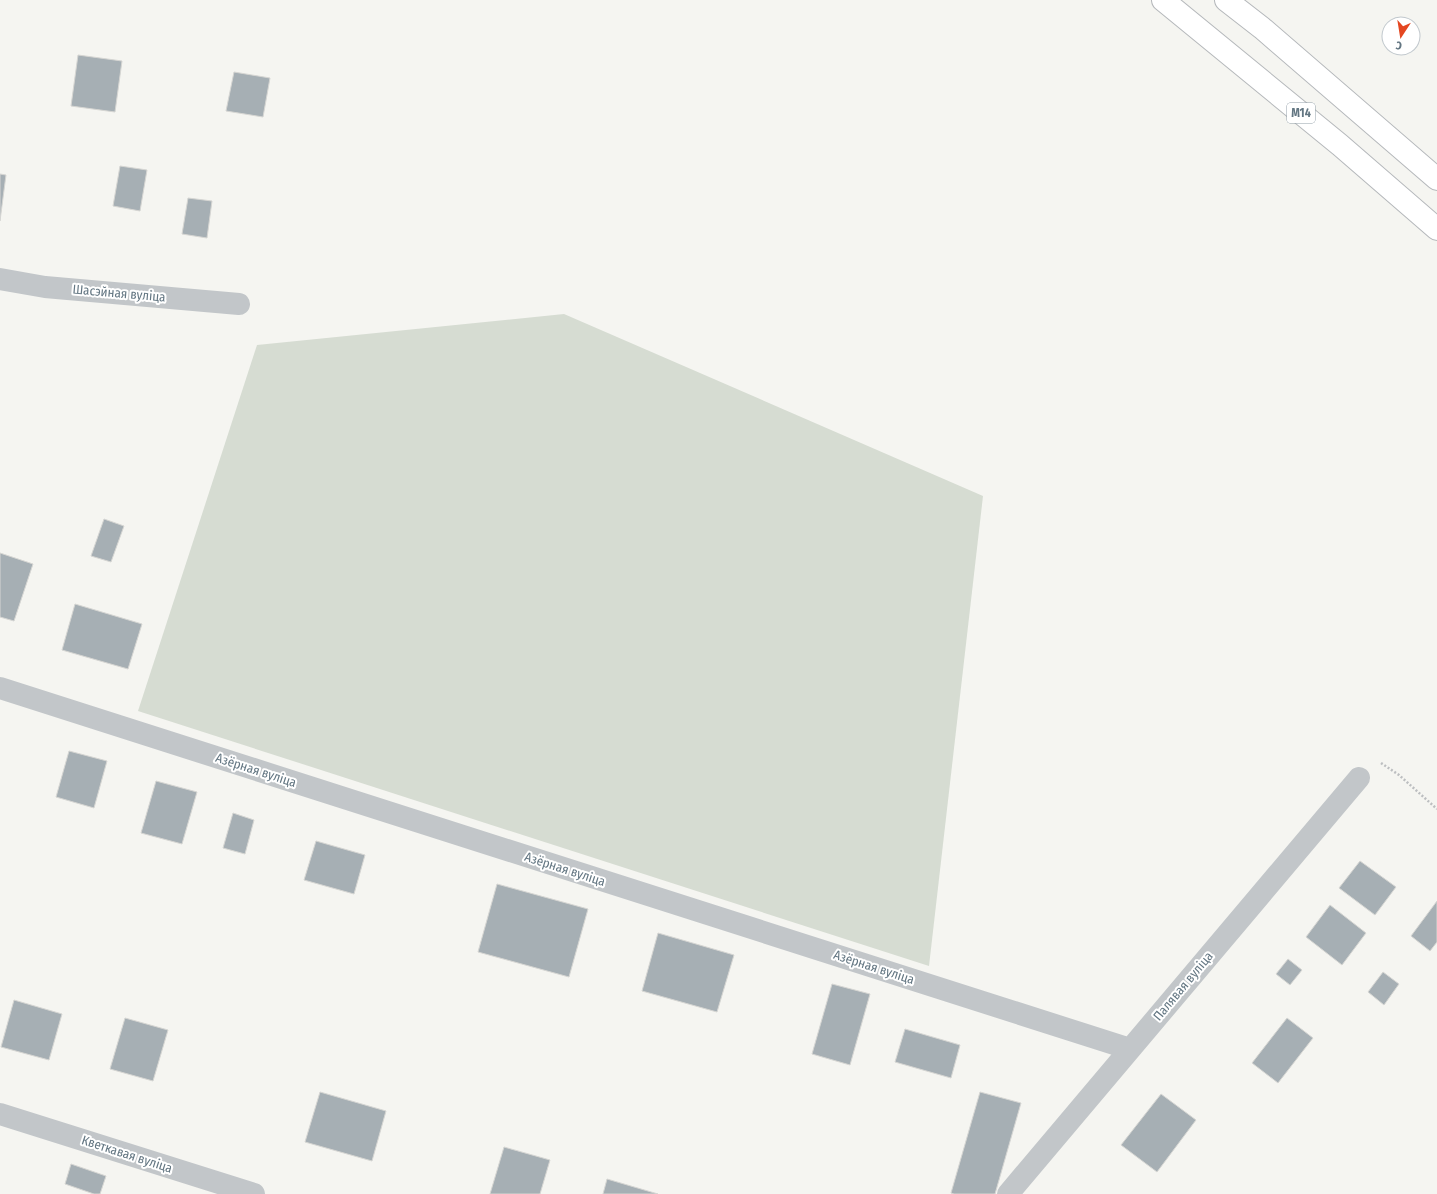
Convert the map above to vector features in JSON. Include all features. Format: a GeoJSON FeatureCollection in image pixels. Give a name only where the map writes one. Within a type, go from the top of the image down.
{"type":"FeatureCollection","features":[{"type":"Feature","properties":{"kind":"highway","name":"М14"},"geometry":{"type":"LineString","coordinates":[[1163,0],[1340,145],[1437,229]]}},
{"type":"Feature","properties":{"kind":"highway"},"geometry":{"type":"LineString","coordinates":[[1226,0],[1262,28],[1437,179]]}},
{"type":"Feature","properties":{"kind":"street","name":"Шасэйная вуліца"},"geometry":{"type":"LineString","coordinates":[[0,279],[45,287],[239,304]]}},
{"type":"Feature","properties":{"kind":"street","name":"Азёрная вуліца"},"geometry":{"type":"LineString","coordinates":[[0,688],[1130,1049]]}},
{"type":"Feature","properties":{"kind":"street","name":"Палявая вуліца"},"geometry":{"type":"LineString","coordinates":[[1008,1194],[1359,778]]}},
{"type":"Feature","properties":{"kind":"street","name":"Кветкавая вуліца"},"geometry":{"type":"LineString","coordinates":[[0,1114],[254,1194]]}},
{"type":"Feature","properties":{"kind":"path"},"geometry":{"type":"LineString","coordinates":[[1359,778],[1379,761],[1399,775],[1437,809]]}},
{"type":"Feature","properties":{"kind":"shaded area"},"geometry":{"type":"Polygon","coordinates":[[[564,314],[983,496],[929,966],[138,711],[257,345],[564,314]]]}},
{"type":"Feature","properties":{"kind":"building"},"geometry":{"type":"Polygon","coordinates":[[[78,55],[122,61],[115,112],[71,106],[78,55]]]}},
{"type":"Feature","properties":{"kind":"building"},"geometry":{"type":"Polygon","coordinates":[[[234,72],[270,78],[263,117],[226,111],[234,72]]]}},
{"type":"Feature","properties":{"kind":"building"},"geometry":{"type":"Polygon","coordinates":[[[120,166],[147,170],[140,211],[113,206],[120,166]]]}},
{"type":"Feature","properties":{"kind":"building"},"geometry":{"type":"Polygon","coordinates":[[[0,174],[6,175],[0,221],[0,174]]]}},
{"type":"Feature","properties":{"kind":"building"},"geometry":{"type":"Polygon","coordinates":[[[188,198],[212,201],[207,238],[182,234],[188,198]]]}},
{"type":"Feature","properties":{"kind":"building"},"geometry":{"type":"Polygon","coordinates":[[[104,519],[124,526],[111,562],[91,556],[104,519]]]}},
{"type":"Feature","properties":{"kind":"building"},"geometry":{"type":"Polygon","coordinates":[[[0,553],[33,564],[14,621],[0,617],[0,553]]]}},
{"type":"Feature","properties":{"kind":"building"},"geometry":{"type":"Polygon","coordinates":[[[75,604],[142,624],[128,669],[62,650],[75,604]]]}},
{"type":"Feature","properties":{"kind":"building"},"geometry":{"type":"Polygon","coordinates":[[[69,751],[107,761],[94,808],[56,797],[69,751]]]}},
{"type":"Feature","properties":{"kind":"building"},"geometry":{"type":"Polygon","coordinates":[[[156,781],[197,792],[182,844],[141,833],[156,781]]]}},
{"type":"Feature","properties":{"kind":"building"},"geometry":{"type":"Polygon","coordinates":[[[233,813],[254,820],[245,854],[223,848],[233,813]]]}},
{"type":"Feature","properties":{"kind":"building"},"geometry":{"type":"Polygon","coordinates":[[[316,841],[365,855],[354,894],[304,880],[316,841]]]}},
{"type":"Feature","properties":{"kind":"building"},"geometry":{"type":"Polygon","coordinates":[[[1360,861],[1396,887],[1375,915],[1339,888],[1360,861]]]}},
{"type":"Feature","properties":{"kind":"building"},"geometry":{"type":"Polygon","coordinates":[[[497,884],[588,909],[569,977],[478,952],[497,884]]]}},
{"type":"Feature","properties":{"kind":"building"},"geometry":{"type":"Polygon","coordinates":[[[1437,901],[1437,942],[1430,951],[1411,936],[1437,901]]]}},
{"type":"Feature","properties":{"kind":"building"},"geometry":{"type":"Polygon","coordinates":[[[1330,905],[1366,933],[1342,965],[1306,937],[1330,905]]]}},
{"type":"Feature","properties":{"kind":"building"},"geometry":{"type":"Polygon","coordinates":[[[658,933],[734,955],[717,1012],[642,991],[658,933]]]}},
{"type":"Feature","properties":{"kind":"building"},"geometry":{"type":"Polygon","coordinates":[[[1288,959],[1302,970],[1290,985],[1276,974],[1288,959]]]}},
{"type":"Feature","properties":{"kind":"building"},"geometry":{"type":"Polygon","coordinates":[[[1383,972],[1399,984],[1384,1005],[1368,992],[1383,972]]]}},
{"type":"Feature","properties":{"kind":"building"},"geometry":{"type":"Polygon","coordinates":[[[832,984],[870,994],[850,1065],[812,1054],[832,984]]]}},
{"type":"Feature","properties":{"kind":"building"},"geometry":{"type":"Polygon","coordinates":[[[14,1000],[62,1014],[49,1060],[1,1047],[14,1000]]]}},
{"type":"Feature","properties":{"kind":"building"},"geometry":{"type":"Polygon","coordinates":[[[125,1018],[168,1030],[153,1081],[110,1069],[125,1018]]]}},
{"type":"Feature","properties":{"kind":"building"},"geometry":{"type":"Polygon","coordinates":[[[1287,1018],[1313,1038],[1278,1083],[1252,1063],[1287,1018]]]}},
{"type":"Feature","properties":{"kind":"building"},"geometry":{"type":"Polygon","coordinates":[[[905,1029],[960,1045],[951,1078],[895,1062],[905,1029]]]}},
{"type":"Feature","properties":{"kind":"building"},"geometry":{"type":"Polygon","coordinates":[[[320,1092],[386,1111],[372,1161],[305,1142],[320,1092]]]}},
{"type":"Feature","properties":{"kind":"building"},"geometry":{"type":"Polygon","coordinates":[[[980,1092],[1021,1103],[995,1194],[954,1194],[951,1193],[980,1092]]]}},
{"type":"Feature","properties":{"kind":"building"},"geometry":{"type":"Polygon","coordinates":[[[1161,1094],[1196,1120],[1157,1172],[1121,1145],[1161,1094]]]}},
{"type":"Feature","properties":{"kind":"building"},"geometry":{"type":"Polygon","coordinates":[[[504,1147],[550,1160],[540,1194],[490,1194],[504,1147]]]}},
{"type":"Feature","properties":{"kind":"building"},"geometry":{"type":"Polygon","coordinates":[[[71,1164],[106,1176],[100,1194],[94,1194],[65,1184],[71,1164]]]}},
{"type":"Feature","properties":{"kind":"building"},"geometry":{"type":"Polygon","coordinates":[[[607,1179],[658,1194],[603,1194],[607,1179]]]}}]}
